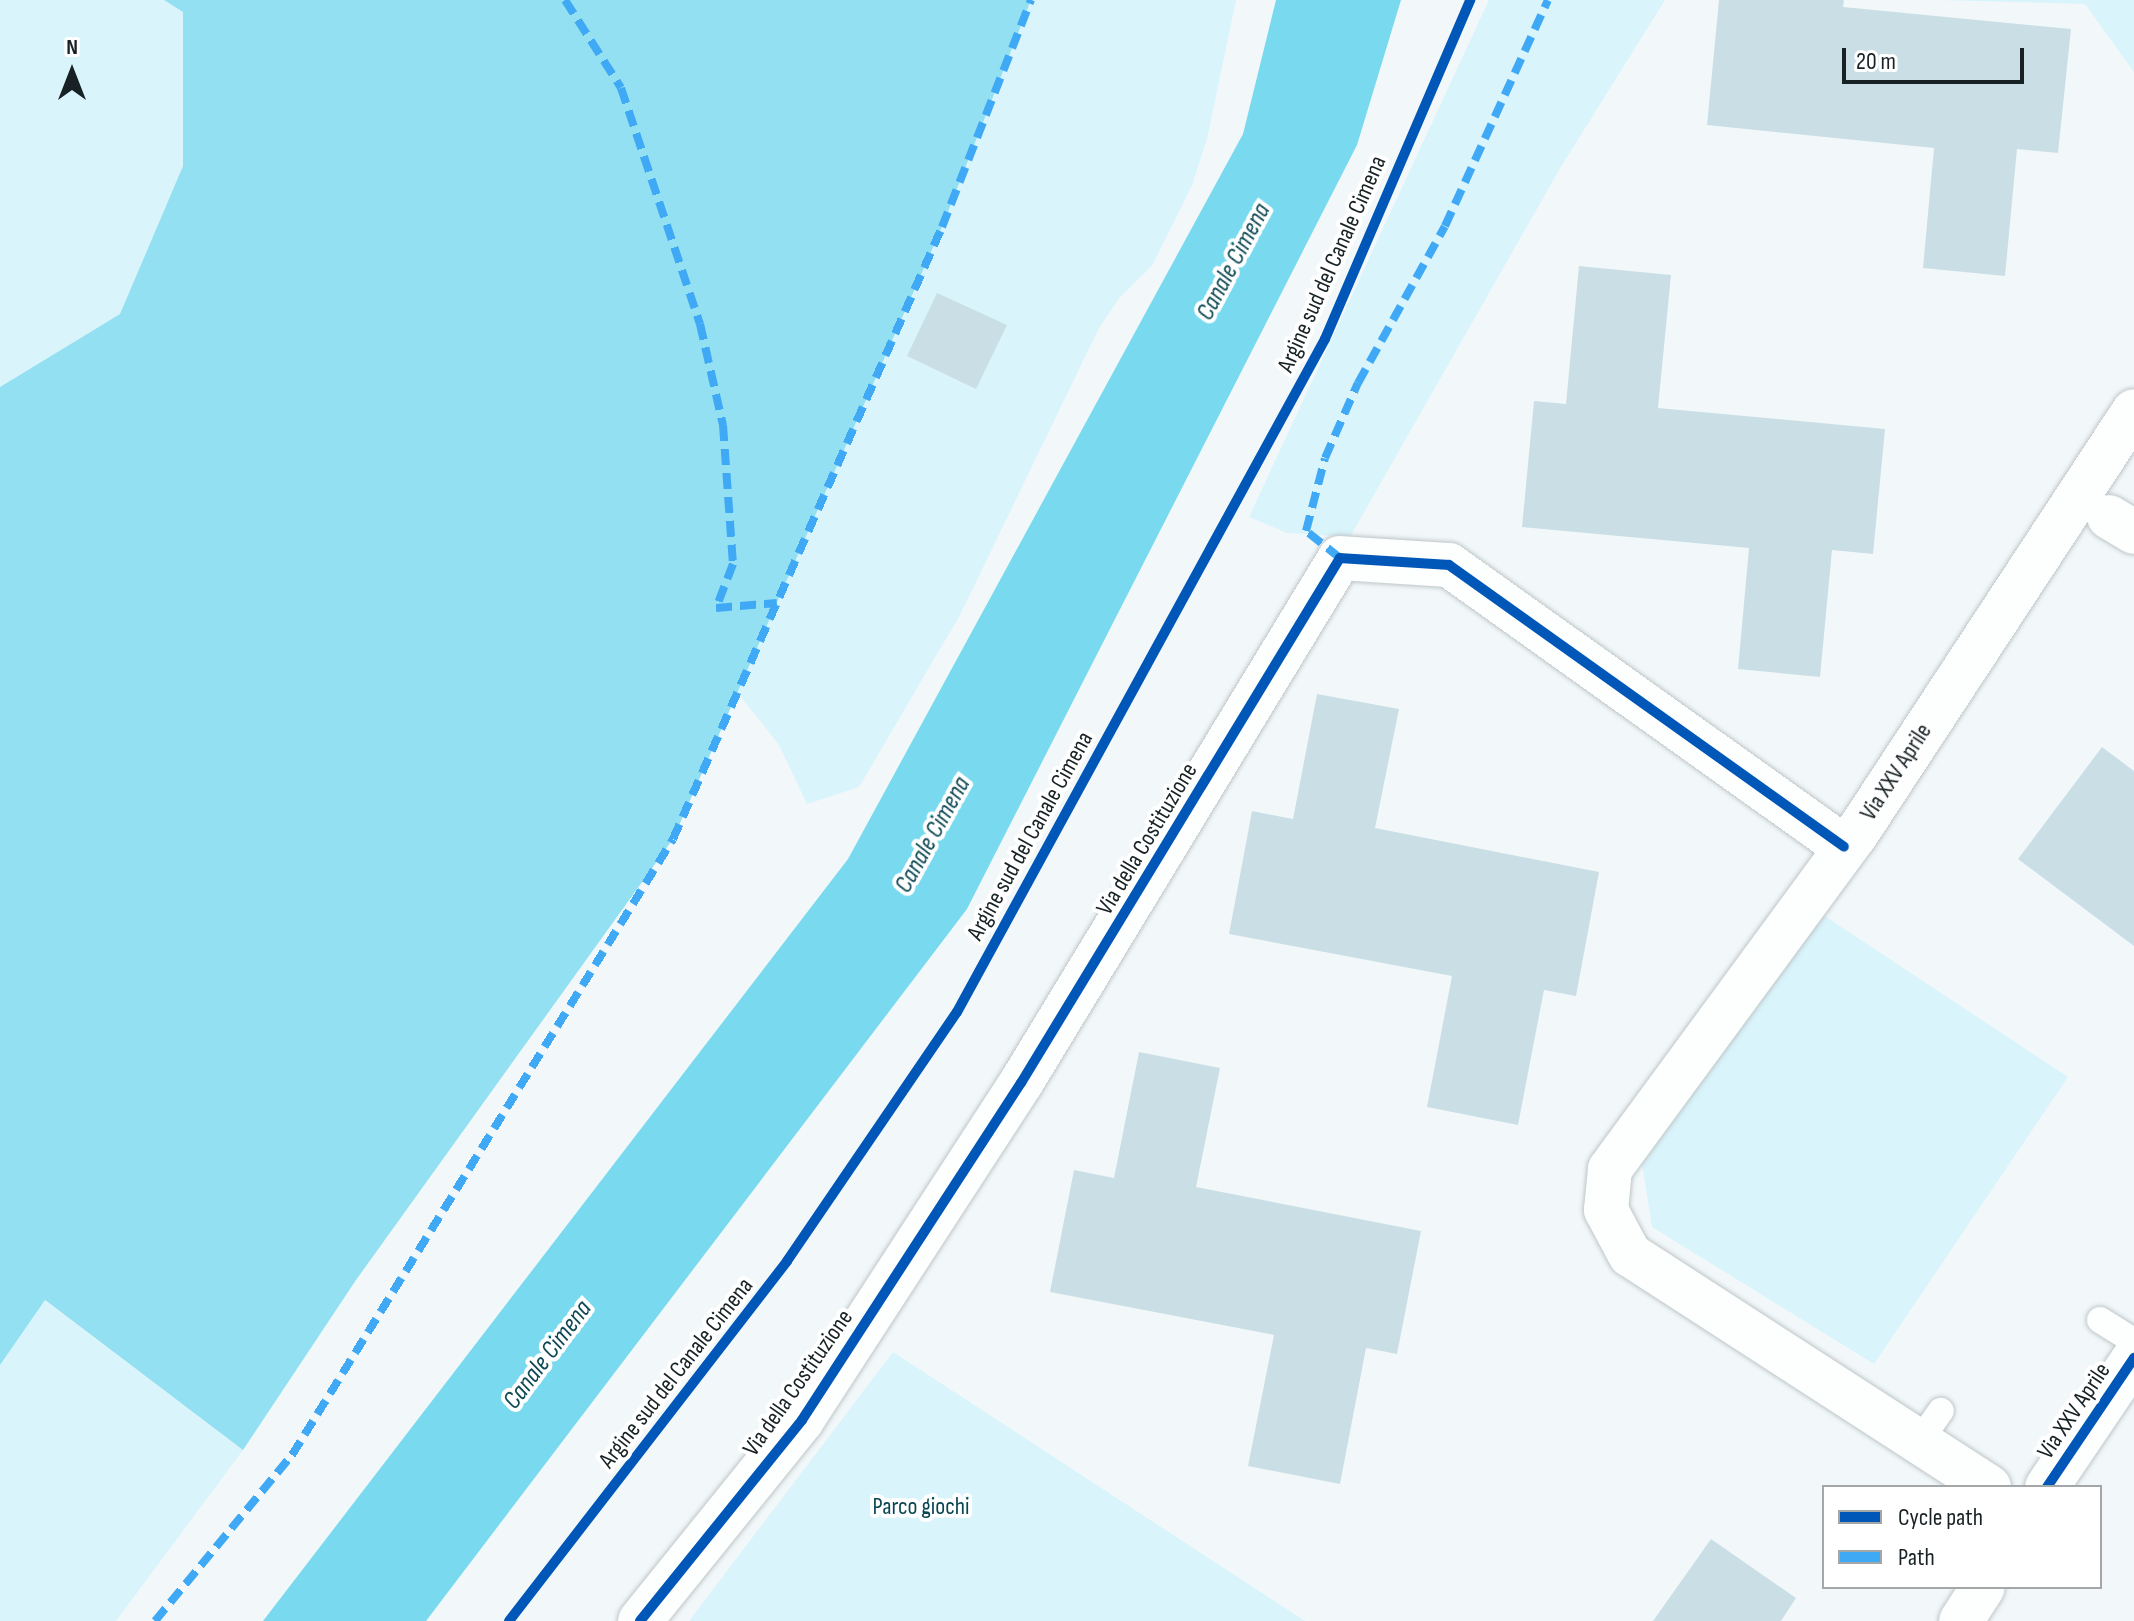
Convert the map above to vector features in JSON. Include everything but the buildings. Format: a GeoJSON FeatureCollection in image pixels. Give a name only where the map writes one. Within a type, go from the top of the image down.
{"type":"FeatureCollection","features":[{"type":"Feature","properties":{"kind":"street","name":"Via XXV Aprile"},"geometry":{"type":"LineString","coordinates":[[1987,1485],[1930,1427],[1630,1255],[1606,1210],[1610,1169],[1844,847],[2134,411]]}},
{"type":"Feature","properties":{"kind":"street","name":"Via della Costituzione"},"geometry":{"type":"LineString","coordinates":[[640,1621],[802,1420],[1021,1083],[1340,558],[1449,565],[1844,847]]}},
{"type":"Feature","properties":{"kind":"street","name":"Via XXV Aprile"},"geometry":{"type":"LineString","coordinates":[[2048,1485],[2134,1358]]}},
{"type":"Feature","properties":{"kind":"street"},"geometry":{"type":"LineString","coordinates":[[1961,1621],[1982,1589]]}},
{"type":"Feature","properties":{"kind":"lane"},"geometry":{"type":"LineString","coordinates":[[2100,1320],[2134,1341]]}},
{"type":"Feature","properties":{"kind":"green space"},"geometry":{"type":"Polygon","coordinates":[[[0,0],[164,0],[183,12],[183,166],[120,314],[0,387],[0,0]]]}},
{"type":"Feature","properties":{"kind":"green space"},"geometry":{"type":"Polygon","coordinates":[[[1031,0],[1236,0],[1207,139],[1192,185],[1152,266],[1120,297],[1099,328],[960,615],[859,787],[807,804],[779,745],[737,692],[942,227],[1031,0]]]}},
{"type":"Feature","properties":{"kind":"green space"},"geometry":{"type":"Polygon","coordinates":[[[1489,0],[1665,0],[1559,170],[1350,537],[1287,533],[1249,517],[1489,0]]]}},
{"type":"Feature","properties":{"kind":"green space"},"geometry":{"type":"Polygon","coordinates":[[[1938,0],[2134,0],[2134,72],[2085,4],[1938,0]]]}},
{"type":"Feature","properties":{"kind":"green space"},"geometry":{"type":"Polygon","coordinates":[[[1814,909],[2068,1077],[1874,1364],[1652,1227],[1642,1164],[1814,909]]]}},
{"type":"Feature","properties":{"kind":"green space"},"geometry":{"type":"Polygon","coordinates":[[[44,1300],[243,1450],[116,1621],[0,1621],[0,1365],[44,1300]]]}},
{"type":"Feature","properties":{"kind":"green space","name":"Parco giochi"},"geometry":{"type":"Polygon","coordinates":[[[893,1352],[1305,1621],[689,1621],[893,1352]]]}},
{"type":"Feature","properties":{"kind":"shaded area"},"geometry":{"type":"Polygon","coordinates":[[[164,0],[1031,0],[942,227],[673,839],[356,1280],[243,1450],[45,1300],[0,1365],[0,387],[120,314],[183,166],[183,12],[164,0]]]}},
{"type":"Feature","properties":{"kind":"water","name":"Canale Cimena"},"geometry":{"type":"Polygon","coordinates":[[[1276,0],[1401,0],[1357,145],[967,909],[426,1621],[263,1621],[848,859],[1243,134],[1276,0]]]}},
{"type":"Feature","properties":{"kind":"marked path"},"geometry":{"type":"LineString","coordinates":[[565,0],[621,88],[700,324],[723,425],[733,564],[716,608],[777,603]]}},
{"type":"Feature","properties":{"kind":"marked path"},"geometry":{"type":"LineString","coordinates":[[155,1621],[292,1455],[673,839],[942,227],[1031,0]]}},
{"type":"Feature","properties":{"kind":"marked path"},"geometry":{"type":"LineString","coordinates":[[1340,558],[1306,531],[1325,458],[1358,383],[1445,226],[1548,0]]}},
{"type":"Feature","properties":{"kind":"cycle path","name":"Argine sud del Canale Cimena"},"geometry":{"type":"LineString","coordinates":[[509,1621],[787,1261],[957,1012],[1325,339],[1470,0]]}},
{"type":"Feature","properties":{"kind":"cycle path"},"geometry":{"type":"LineString","coordinates":[[640,1621],[802,1420],[1021,1083],[1340,558],[1449,565],[1844,847]]}},
{"type":"Feature","properties":{"kind":"cycle path"},"geometry":{"type":"LineString","coordinates":[[2048,1485],[2134,1358]]}}]}
